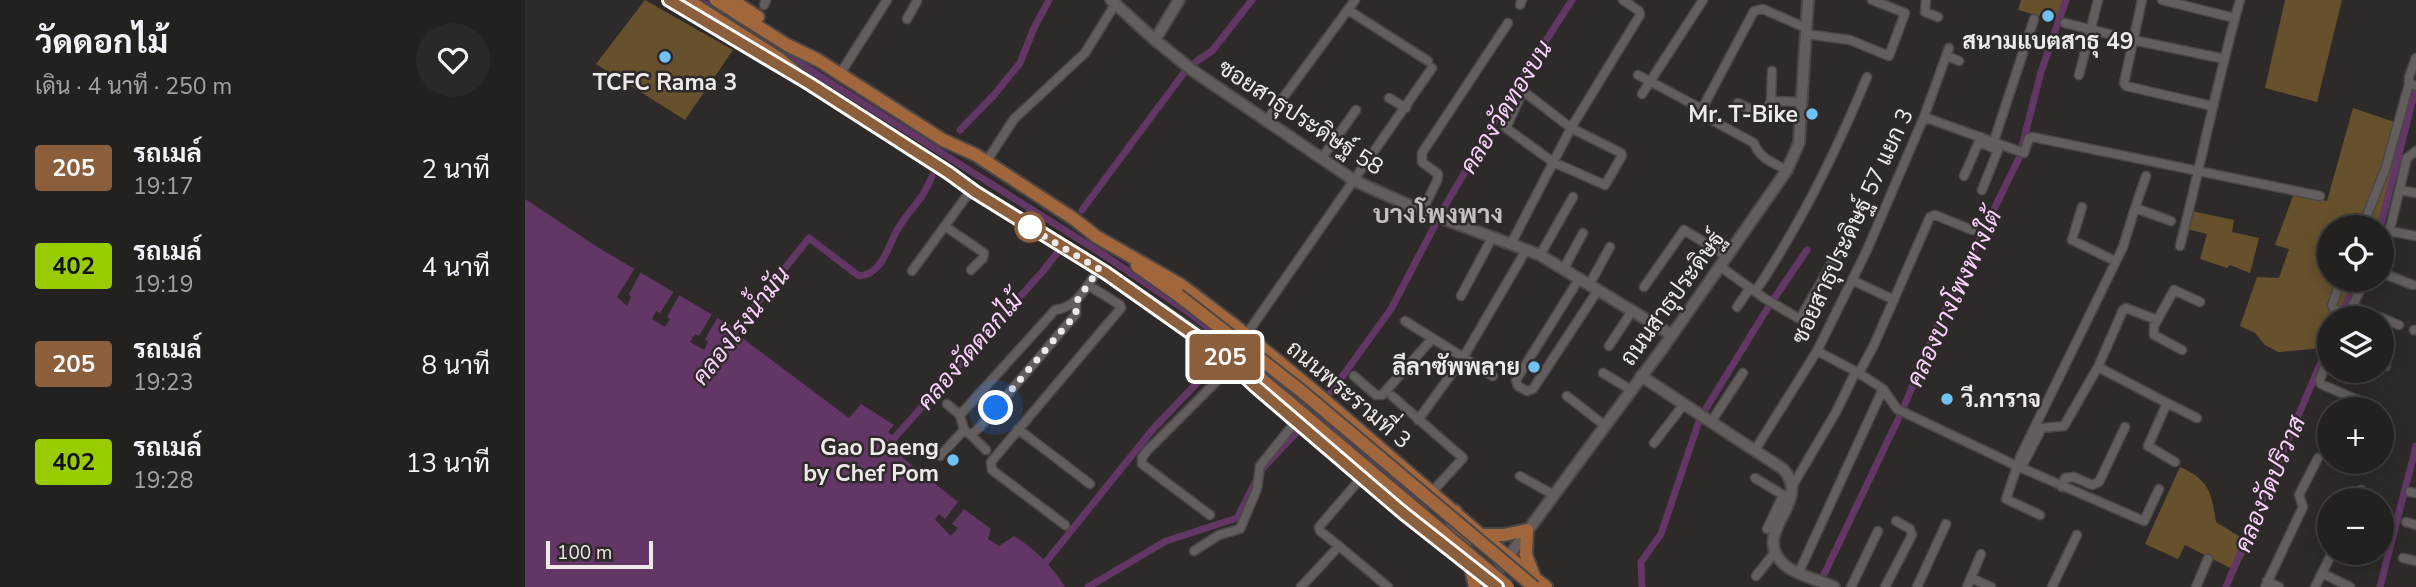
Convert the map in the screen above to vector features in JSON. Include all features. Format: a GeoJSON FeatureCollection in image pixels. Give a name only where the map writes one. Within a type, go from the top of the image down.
{"type":"FeatureCollection","features":[{"type":"Feature","properties":{"kind":"main road","name":"ถนนพระรามที่ 3"},"geometry":{"type":"LineString","coordinates":[[669,0],[810,84],[971,190],[1099,269],[1260,378],[1508,587]]}},
{"type":"Feature","properties":{"kind":"main road","name":"ถนนพระรามที่ 3"},"geometry":{"type":"LineString","coordinates":[[687,0],[777,57],[810,84]]}},
{"type":"Feature","properties":{"kind":"main road","name":"ถนนพระรามที่ 3"},"geometry":{"type":"LineString","coordinates":[[716,0],[787,45],[818,60]]}},
{"type":"Feature","properties":{"kind":"main road","name":"ถนนพระรามที่ 3"},"geometry":{"type":"LineString","coordinates":[[738,2],[818,60],[943,140],[986,162],[1115,248],[1300,390],[1534,582],[1546,587]]}},
{"type":"Feature","properties":{"kind":"main road","name":"ถนนพระรามที่ 3"},"geometry":{"type":"LineString","coordinates":[[1115,248],[1181,285],[1246,335],[1508,556],[1534,582]]}},
{"type":"Feature","properties":{"kind":"main road","name":"ถนนพระรามที่ 3"},"geometry":{"type":"LineString","coordinates":[[1221,354],[1413,521],[1493,581]]}},
{"type":"Feature","properties":{"kind":"main road"},"geometry":{"type":"LineString","coordinates":[[1413,521],[1428,516],[1435,509],[1433,493]]}},
{"type":"Feature","properties":{"kind":"main road"},"geometry":{"type":"LineString","coordinates":[[1454,512],[1454,535],[1493,581],[1517,587]]}},
{"type":"Feature","properties":{"kind":"main road"},"geometry":{"type":"LineString","coordinates":[[1481,535],[1504,535],[1527,530],[1526,555],[1534,582]]}},
{"type":"Feature","properties":{"kind":"main road"},"geometry":{"type":"LineString","coordinates":[[1470,564],[1475,587]]}},
{"type":"Feature","properties":{"kind":"street"},"geometry":{"type":"LineString","coordinates":[[840,74],[887,0]]}},
{"type":"Feature","properties":{"kind":"street"},"geometry":{"type":"LineString","coordinates":[[907,19],[916,0]]}},
{"type":"Feature","properties":{"kind":"street"},"geometry":{"type":"LineString","coordinates":[[1155,40],[1179,0]]}},
{"type":"Feature","properties":{"kind":"street"},"geometry":{"type":"LineString","coordinates":[[1266,121],[1355,0]]}},
{"type":"Feature","properties":{"kind":"street"},"geometry":{"type":"LineString","coordinates":[[1511,244],[1571,128],[1640,15],[1639,11],[1623,0]]}},
{"type":"Feature","properties":{"kind":"street"},"geometry":{"type":"LineString","coordinates":[[1642,94],[1703,0]]}},
{"type":"Feature","properties":{"kind":"street","name":"ถนนสาธุประดิษฐ์"},"geometry":{"type":"LineString","coordinates":[[1493,581],[1552,494],[1672,335],[1787,170],[1799,143],[1808,0]]}},
{"type":"Feature","properties":{"kind":"street"},"geometry":{"type":"LineString","coordinates":[[1638,75],[1702,109],[1754,11],[1763,9],[1806,31],[1850,40],[1889,56],[1905,13],[1872,0]]}},
{"type":"Feature","properties":{"kind":"street"},"geometry":{"type":"LineString","coordinates":[[1926,0],[1925,12],[1938,17]]}},
{"type":"Feature","properties":{"kind":"street"},"geometry":{"type":"LineString","coordinates":[[2079,75],[2098,0]]}},
{"type":"Feature","properties":{"kind":"street"},"geometry":{"type":"LineString","coordinates":[[2141,0],[2124,83],[2126,86],[2208,105]]}},
{"type":"Feature","properties":{"kind":"street"},"geometry":{"type":"LineString","coordinates":[[2162,0],[2230,18]]}},
{"type":"Feature","properties":{"kind":"street"},"geometry":{"type":"LineString","coordinates":[[2180,246],[2200,172],[2223,59],[2240,0]]}},
{"type":"Feature","properties":{"kind":"street"},"geometry":{"type":"LineString","coordinates":[[986,162],[1014,119],[1085,53],[1113,1]]}},
{"type":"Feature","properties":{"kind":"street","name":"ซอยสาธุประดิษฐ์ 58"},"geometry":{"type":"LineString","coordinates":[[1113,1],[1189,67],[1355,181],[1422,212],[1540,255],[1672,335]]}},
{"type":"Feature","properties":{"kind":"street"},"geometry":{"type":"LineString","coordinates":[[1246,335],[1406,108],[1430,65],[1348,10]]}},
{"type":"Feature","properties":{"kind":"street"},"geometry":{"type":"LineString","coordinates":[[1994,141],[2034,19]]}},
{"type":"Feature","properties":{"kind":"street"},"geometry":{"type":"LineString","coordinates":[[1422,212],[1438,174],[1422,162],[1422,153],[1508,23]]}},
{"type":"Feature","properties":{"kind":"street"},"geometry":{"type":"LineString","coordinates":[[2065,23],[2220,58]]}},
{"type":"Feature","properties":{"kind":"street","name":"ซอยสาธุประดิษฐ์ 57 แยก 3"},"geometry":{"type":"LineString","coordinates":[[1755,450],[1817,351],[1852,280],[1924,117],[1948,52],[1959,61]]}},
{"type":"Feature","properties":{"kind":"street"},"geometry":{"type":"LineString","coordinates":[[2367,215],[2413,85],[2409,77],[2416,58]]}},
{"type":"Feature","properties":{"kind":"street"},"geometry":{"type":"LineString","coordinates":[[1738,103],[1767,117],[1772,71]]}},
{"type":"Feature","properties":{"kind":"street"},"geometry":{"type":"LineString","coordinates":[[1737,306],[1779,257],[1845,130],[1867,77]]}},
{"type":"Feature","properties":{"kind":"street"},"geometry":{"type":"LineString","coordinates":[[1523,90],[1571,128],[1619,151],[1622,156],[1607,183],[1603,185],[1553,162],[1506,128],[1523,90]]}},
{"type":"Feature","properties":{"kind":"street"},"geometry":{"type":"LineString","coordinates":[[1389,98],[1406,108]]}},
{"type":"Feature","properties":{"kind":"street"},"geometry":{"type":"LineString","coordinates":[[1674,99],[1754,143],[1756,150],[1765,159],[1787,170]]}},
{"type":"Feature","properties":{"kind":"street"},"geometry":{"type":"LineString","coordinates":[[1770,101],[1803,102]]}},
{"type":"Feature","properties":{"kind":"street"},"geometry":{"type":"LineString","coordinates":[[1322,158],[1356,110]]}},
{"type":"Feature","properties":{"kind":"street"},"geometry":{"type":"LineString","coordinates":[[1924,117],[1980,139],[1998,150],[1982,190]]}},
{"type":"Feature","properties":{"kind":"street"},"geometry":{"type":"LineString","coordinates":[[1980,139],[1994,141],[2019,151],[2032,136],[2320,196]]}},
{"type":"Feature","properties":{"kind":"street"},"geometry":{"type":"LineString","coordinates":[[1964,176],[1980,139]]}},
{"type":"Feature","properties":{"kind":"street"},"geometry":{"type":"LineString","coordinates":[[2393,215],[2407,158],[2416,150]]}},
{"type":"Feature","properties":{"kind":"street"},"geometry":{"type":"LineString","coordinates":[[2040,514],[2006,499],[2123,247],[2146,176]]}},
{"type":"Feature","properties":{"kind":"street"},"geometry":{"type":"LineString","coordinates":[[912,271],[971,190]]}},
{"type":"Feature","properties":{"kind":"street"},"geometry":{"type":"LineString","coordinates":[[2400,190],[2416,193]]}},
{"type":"Feature","properties":{"kind":"street"},"geometry":{"type":"LineString","coordinates":[[1540,255],[1573,197]]}},
{"type":"Feature","properties":{"kind":"street"},"geometry":{"type":"LineString","coordinates":[[2082,207],[2072,240],[2115,261]]}},
{"type":"Feature","properties":{"kind":"street"},"geometry":{"type":"LineString","coordinates":[[2135,208],[2171,221]]}},
{"type":"Feature","properties":{"kind":"street"},"geometry":{"type":"LineString","coordinates":[[1767,529],[1836,412],[1894,300],[1932,215],[1972,230]]}},
{"type":"Feature","properties":{"kind":"street"},"geometry":{"type":"LineString","coordinates":[[946,227],[984,253],[983,258],[971,270]]}},
{"type":"Feature","properties":{"kind":"street"},"geometry":{"type":"LineString","coordinates":[[1644,287],[1680,228],[1724,262],[1752,290],[1795,318],[1801,317],[1844,242]]}},
{"type":"Feature","properties":{"kind":"street"},"geometry":{"type":"LineString","coordinates":[[2394,232],[2416,236]]}},
{"type":"Feature","properties":{"kind":"street"},"geometry":{"type":"LineString","coordinates":[[1563,270],[1583,233]]}},
{"type":"Feature","properties":{"kind":"street"},"geometry":{"type":"LineString","coordinates":[[1461,296],[1493,236]]}},
{"type":"Feature","properties":{"kind":"street"},"geometry":{"type":"LineString","coordinates":[[1589,284],[1516,380],[1518,386],[1527,391],[1533,389],[1610,247]]}},
{"type":"Feature","properties":{"kind":"street"},"geometry":{"type":"LineString","coordinates":[[1418,420],[1463,358],[1526,250]]}},
{"type":"Feature","properties":{"kind":"street"},"geometry":{"type":"LineString","coordinates":[[960,415],[1055,310],[1066,309],[1076,302],[1099,269]]}},
{"type":"Feature","properties":{"kind":"street"},"geometry":{"type":"LineString","coordinates":[[2394,278],[2413,285]]}},
{"type":"Feature","properties":{"kind":"street"},"geometry":{"type":"LineString","coordinates":[[1852,280],[1894,300]]}},
{"type":"Feature","properties":{"kind":"street"},"geometry":{"type":"LineString","coordinates":[[1065,525],[992,470],[991,462],[1121,308],[1088,285]]}},
{"type":"Feature","properties":{"kind":"street"},"geometry":{"type":"LineString","coordinates":[[2182,350],[2154,335],[2154,326],[2174,290],[2200,302]]}},
{"type":"Feature","properties":{"kind":"street"},"geometry":{"type":"LineString","coordinates":[[940,456],[967,432],[1076,314],[1076,302]]}},
{"type":"Feature","properties":{"kind":"street"},"geometry":{"type":"LineString","coordinates":[[2019,467],[2042,428],[2067,424],[2098,367],[2123,310],[2132,309],[2157,320]]}},
{"type":"Feature","properties":{"kind":"street"},"geometry":{"type":"LineString","coordinates":[[1609,346],[1632,311]]}},
{"type":"Feature","properties":{"kind":"street"},"geometry":{"type":"LineString","coordinates":[[1405,321],[1493,376]]}},
{"type":"Feature","properties":{"kind":"street"},"geometry":{"type":"LineString","coordinates":[[2394,324],[2399,325]]}},
{"type":"Feature","properties":{"kind":"street"},"geometry":{"type":"LineString","coordinates":[[1355,376],[1376,395],[1382,395],[1432,340]]}},
{"type":"Feature","properties":{"kind":"street"},"geometry":{"type":"LineString","coordinates":[[1817,351],[1883,389],[1901,411],[2062,487],[2144,521],[2159,489]]}},
{"type":"Feature","properties":{"kind":"street"},"geometry":{"type":"LineString","coordinates":[[1210,515],[1142,464],[1142,458],[1234,365]]}},
{"type":"Feature","properties":{"kind":"street"},"geometry":{"type":"LineString","coordinates":[[2098,367],[2197,418]]}},
{"type":"Feature","properties":{"kind":"street"},"geometry":{"type":"LineString","coordinates":[[1603,373],[1631,390]]}},
{"type":"Feature","properties":{"kind":"street"},"geometry":{"type":"LineString","coordinates":[[1711,422],[1743,373]]}},
{"type":"Feature","properties":{"kind":"street"},"geometry":{"type":"LineString","coordinates":[[1641,376],[1783,469],[1790,476],[1793,485]]}},
{"type":"Feature","properties":{"kind":"street"},"geometry":{"type":"LineString","coordinates":[[2321,383],[2351,397]]}},
{"type":"Feature","properties":{"kind":"street"},"geometry":{"type":"LineString","coordinates":[[1799,572],[1883,389]]}},
{"type":"Feature","properties":{"kind":"street"},"geometry":{"type":"LineString","coordinates":[[1392,396],[1463,458],[1433,493]]}},
{"type":"Feature","properties":{"kind":"street"},"geometry":{"type":"LineString","coordinates":[[1567,396],[1604,425]]}},
{"type":"Feature","properties":{"kind":"street"},"geometry":{"type":"LineString","coordinates":[[2167,403],[2148,446],[2175,462]]}},
{"type":"Feature","properties":{"kind":"street"},"geometry":{"type":"LineString","coordinates":[[947,404],[960,415],[967,432],[986,450]]}},
{"type":"Feature","properties":{"kind":"street"},"geometry":{"type":"LineString","coordinates":[[1654,443],[1684,404]]}},
{"type":"Feature","properties":{"kind":"street"},"geometry":{"type":"LineString","coordinates":[[1194,551],[1219,535],[1240,529],[1255,494],[1258,472],[1296,421]]}},
{"type":"Feature","properties":{"kind":"street"},"geometry":{"type":"LineString","coordinates":[[2062,487],[2065,478],[2069,477],[2092,485],[2099,482],[2125,427]]}},
{"type":"Feature","properties":{"kind":"street"},"geometry":{"type":"LineString","coordinates":[[1018,429],[1090,484]]}},
{"type":"Feature","properties":{"kind":"street"},"geometry":{"type":"LineString","coordinates":[[2279,587],[2266,584],[2303,507],[2299,495],[2317,460]]}},
{"type":"Feature","properties":{"kind":"street"},"geometry":{"type":"LineString","coordinates":[[1520,476],[1552,494]]}},
{"type":"Feature","properties":{"kind":"street"},"geometry":{"type":"LineString","coordinates":[[1362,478],[1319,527],[1320,531],[1388,587]]}},
{"type":"Feature","properties":{"kind":"street"},"geometry":{"type":"LineString","coordinates":[[1755,478],[1786,497]]}},
{"type":"Feature","properties":{"kind":"street"},"geometry":{"type":"LineString","coordinates":[[1786,497],[1773,539],[1775,552],[1787,567],[1830,585]]}},
{"type":"Feature","properties":{"kind":"street"},"geometry":{"type":"LineString","coordinates":[[1885,587],[1912,535],[1910,529],[1896,522]]}},
{"type":"Feature","properties":{"kind":"street"},"geometry":{"type":"LineString","coordinates":[[2406,522],[2416,525]]}},
{"type":"Feature","properties":{"kind":"street"},"geometry":{"type":"LineString","coordinates":[[1917,587],[1946,524]]}},
{"type":"Feature","properties":{"kind":"street"},"geometry":{"type":"LineString","coordinates":[[1851,587],[1878,531]]}},
{"type":"Feature","properties":{"kind":"street"},"geometry":{"type":"LineString","coordinates":[[2052,587],[2077,535]]}},
{"type":"Feature","properties":{"kind":"street"},"geometry":{"type":"LineString","coordinates":[[1301,587],[1339,546]]}},
{"type":"Feature","properties":{"kind":"street"},"geometry":{"type":"LineString","coordinates":[[1756,576],[1775,552]]}},
{"type":"Feature","properties":{"kind":"street"},"geometry":{"type":"LineString","coordinates":[[1981,554],[1969,583],[1991,587]]}},
{"type":"Feature","properties":{"kind":"street"},"geometry":{"type":"LineString","coordinates":[[2403,558],[2416,561]]}},
{"type":"Feature","properties":{"kind":"street"},"geometry":{"type":"LineString","coordinates":[[2196,587],[2208,559]]}},
{"type":"Feature","properties":{"kind":"street"},"geometry":{"type":"LineString","coordinates":[[2315,587],[2326,565]]}},
{"type":"Feature","properties":{"kind":"street"},"geometry":{"type":"LineString","coordinates":[[2322,573],[2350,587]]}},
{"type":"Feature","properties":{"kind":"shaded area","name":"TCFC Rama 3"},"geometry":{"type":"Polygon","coordinates":[[[645,0],[733,50],[685,120],[596,64],[645,0]]]}},
{"type":"Feature","properties":{"kind":"shaded area","name":"สนามแบตสาธุ 49"},"geometry":{"type":"Polygon","coordinates":[[[2021,0],[2064,0],[2057,21],[2018,10],[2021,0]]]}},
{"type":"Feature","properties":{"kind":"shaded area"},"geometry":{"type":"Polygon","coordinates":[[[2285,0],[2342,0],[2317,102],[2265,88],[2285,0]]]}},
{"type":"Feature","properties":{"kind":"shaded area"},"geometry":{"type":"Polygon","coordinates":[[[2353,108],[2403,125],[2381,215],[2317,215],[2317,292],[2349,292],[2342,306],[2317,306],[2317,347],[2278,352],[2265,345],[2255,333],[2240,326],[2257,277],[2279,278],[2289,249],[2275,245],[2294,193],[2327,201],[2353,108]]]}},
{"type":"Feature","properties":{"kind":"shaded area"},"geometry":{"type":"Polygon","coordinates":[[[525,199],[599,248],[733,327],[737,334],[849,418],[861,404],[894,425],[888,432],[898,439],[893,450],[958,502],[945,519],[939,514],[935,520],[951,536],[958,528],[952,524],[964,509],[991,529],[988,539],[999,546],[1014,536],[1029,547],[1043,558],[1065,587],[525,587],[525,199]]]}},
{"type":"Feature","properties":{"kind":"shaded area"},"geometry":{"type":"Polygon","coordinates":[[[2191,211],[2234,220],[2232,232],[2259,238],[2250,273],[2230,265],[2227,268],[2200,259],[2207,234],[2187,229],[2191,211]]]}},
{"type":"Feature","properties":{"kind":"shaded area"},"geometry":{"type":"Polygon","coordinates":[[[2180,467],[2197,477],[2207,488],[2216,522],[2250,543],[2236,571],[2185,545],[2178,559],[2145,544],[2180,467]]]}},
{"type":"Feature","properties":{"kind":"pier"},"geometry":{"type":"Polygon","coordinates":[[[635,268],[641,272],[629,294],[631,297],[627,306],[617,297],[635,268]]]}},
{"type":"Feature","properties":{"kind":"pier"},"geometry":{"type":"Polygon","coordinates":[[[674,291],[680,294],[667,317],[670,319],[665,327],[652,319],[656,311],[660,313],[674,291]]]}},
{"type":"Feature","properties":{"kind":"pier"},"geometry":{"type":"Polygon","coordinates":[[[712,314],[718,317],[705,339],[708,342],[704,350],[690,342],[695,334],[699,336],[712,314]]]}},
{"type":"Feature","properties":{"kind":"waterway"},"geometry":{"type":"LineString","coordinates":[[699,0],[1104,255],[1187,311],[1285,389],[1425,509]]}},
{"type":"Feature","properties":{"kind":"waterway","name":"คลองโรงน้ำมัน"},"geometry":{"type":"LineString","coordinates":[[960,130],[1020,63],[1049,0]]}},
{"type":"Feature","properties":{"kind":"waterway","name":"คลองวัดดอกไม้"},"geometry":{"type":"LineString","coordinates":[[1082,210],[1183,74],[1212,51],[1252,0]]}},
{"type":"Feature","properties":{"kind":"waterway","name":"คลองวัดทองบน"},"geometry":{"type":"LineString","coordinates":[[1331,392],[1391,309],[1445,206],[1503,107],[1572,0]]}},
{"type":"Feature","properties":{"kind":"waterway","name":"คลองบางโพงพางใต้"},"geometry":{"type":"LineString","coordinates":[[1818,587],[1903,409],[1938,324],[2019,158],[2041,72],[2066,0]]}},
{"type":"Feature","properties":{"kind":"waterway","name":"คลองวัดปริวาส"},"geometry":{"type":"LineString","coordinates":[[2383,215],[2415,91]]}},
{"type":"Feature","properties":{"kind":"waterway","name":"คลองโรงน้ำมัน"},"geometry":{"type":"LineString","coordinates":[[730,337],[809,238],[859,276],[874,270],[932,176]]}},
{"type":"Feature","properties":{"kind":"waterway"},"geometry":{"type":"LineString","coordinates":[[1705,410],[1807,250]]}},
{"type":"Feature","properties":{"kind":"waterway","name":"คลองวัดดอกไม้"},"geometry":{"type":"LineString","coordinates":[[889,444],[1057,253]]}},
{"type":"Feature","properties":{"kind":"waterway","name":"คลองวัดปริวาส"},"geometry":{"type":"LineString","coordinates":[[2345,306],[2352,292]]}},
{"type":"Feature","properties":{"kind":"waterway"},"geometry":{"type":"LineString","coordinates":[[1042,567],[1153,429],[1214,365]]}},
{"type":"Feature","properties":{"kind":"waterway","name":"คลองวัดปริวาส"},"geometry":{"type":"LineString","coordinates":[[2226,587],[2317,371]]}},
{"type":"Feature","properties":{"kind":"waterway"},"geometry":{"type":"LineString","coordinates":[[1642,587],[1641,562],[1661,534],[1699,421]]}},
{"type":"Feature","properties":{"kind":"waterway","name":"คลองวัดทองบน"},"geometry":{"type":"LineString","coordinates":[[1088,587],[1166,541],[1237,518],[1262,469],[1295,434]]}},
{"type":"Feature","properties":{"kind":"waterway"},"geometry":{"type":"LineString","coordinates":[[2380,587],[2416,446]]}},
{"type":"Feature","properties":{"kind":"bus line","name":"205"},"geometry":{"type":"LineString","coordinates":[[669,0],[810,84],[975,192],[1106,273],[1221,354],[1402,512],[1497,587]]}},
{"type":"Feature","properties":{"kind":"place","name":"สนามแบตสาธุ 49"},"geometry":{"type":"Point","coordinates":[2048,16]}},
{"type":"Feature","properties":{"kind":"place","name":"TCFC Rama 3"},"geometry":{"type":"Point","coordinates":[665,57]}},
{"type":"Feature","properties":{"kind":"place","name":"Mr. T-Bike"},"geometry":{"type":"Point","coordinates":[1812,114]}},
{"type":"Feature","properties":{"kind":"place","name":"ลีลาซัพพลาย"},"geometry":{"type":"Point","coordinates":[1534,367]}},
{"type":"Feature","properties":{"kind":"place","name":"วี.การาจ"},"geometry":{"type":"Point","coordinates":[1947,399]}},
{"type":"Feature","properties":{"kind":"place","name":"Gao Daeng by Chef Pom"},"geometry":{"type":"Point","coordinates":[953,460]}},
{"type":"Feature","properties":{"kind":"district","name":"บางโพงพาง"},"geometry":{"type":"Point","coordinates":[1438,214]}},
{"type":"Feature","properties":{"kind":"route"},"geometry":{"type":"LineString","coordinates":[[996,408],[1076,314],[1076,302],[1099,269],[1024,224],[1030,227]]}}]}
